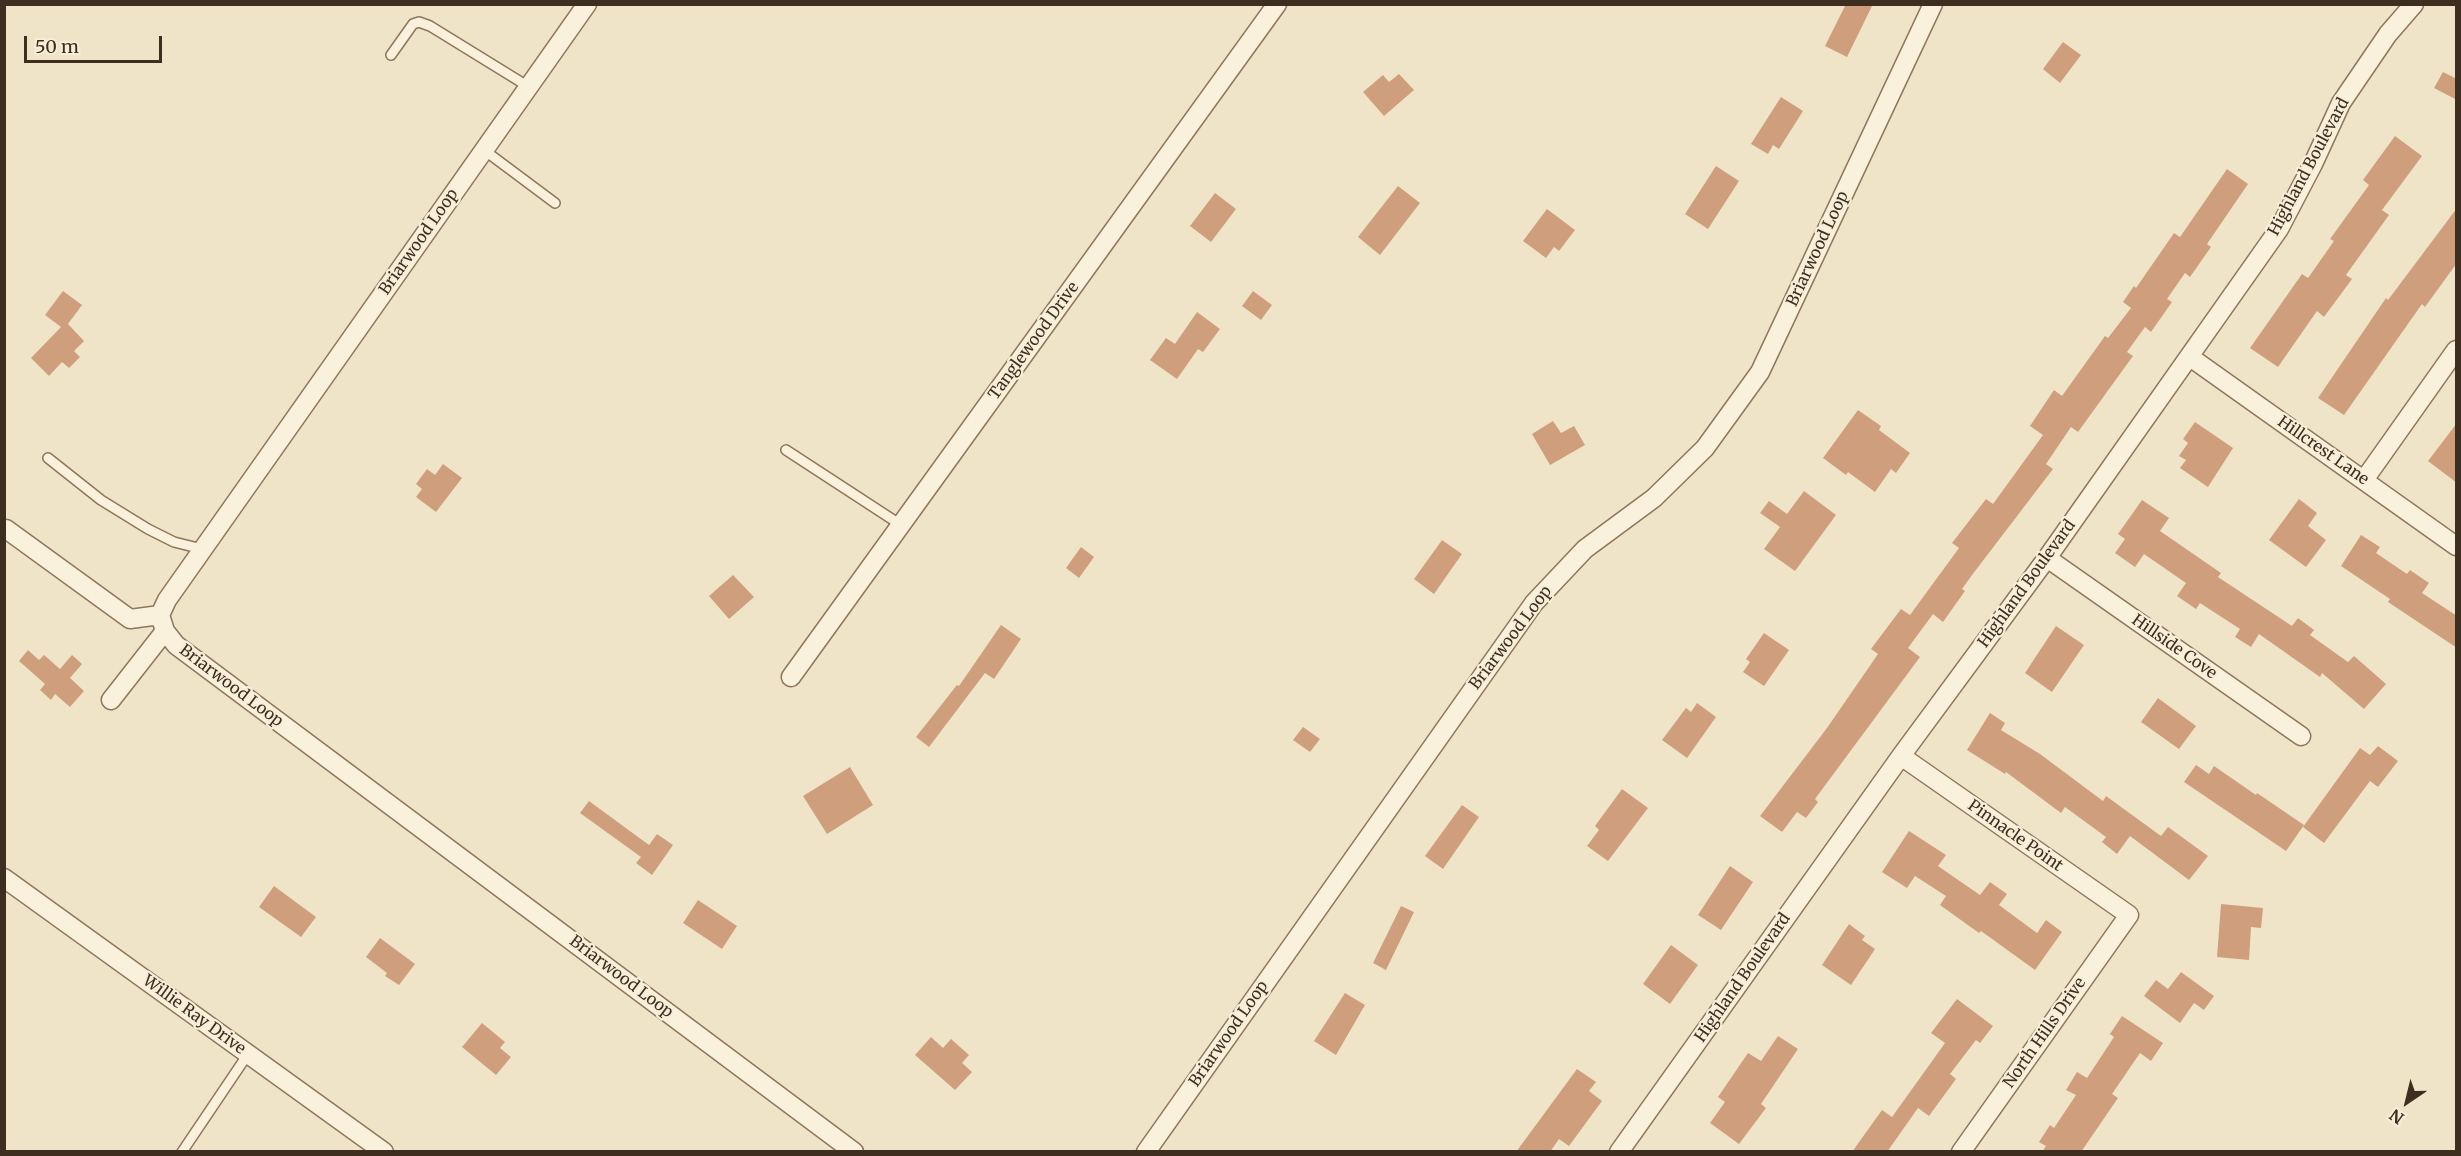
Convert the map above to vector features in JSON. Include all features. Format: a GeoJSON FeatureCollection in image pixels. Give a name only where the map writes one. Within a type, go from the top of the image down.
{"type":"FeatureCollection","features":[{"type":"Feature","properties":{"kind":"street","name":"Briarwood Loop"},"geometry":{"type":"LineString","coordinates":[[587,4],[202,549],[167,600],[162,623],[176,645],[854,1152]]}},
{"type":"Feature","properties":{"kind":"street","name":"Tanglewood Drive"},"geometry":{"type":"LineString","coordinates":[[791,677],[1277,4]]}},
{"type":"Feature","properties":{"kind":"street","name":"Briarwood Loop"},"geometry":{"type":"LineString","coordinates":[[1146,1152],[1534,603],[1585,549],[1654,498],[1705,448],[1760,372],[1933,4]]}},
{"type":"Feature","properties":{"kind":"street","name":"Highland Boulevard"},"geometry":{"type":"LineString","coordinates":[[1619,1152],[1901,756],[2047,558],[2279,229],[2313,164],[2341,103],[2388,34],[2414,4]]}},
{"type":"Feature","properties":{"kind":"street"},"geometry":{"type":"LineString","coordinates":[[2364,480],[2457,350]]}},
{"type":"Feature","properties":{"kind":"street","name":"Hillcrest Lane"},"geometry":{"type":"LineString","coordinates":[[2190,357],[2457,546]]}},
{"type":"Feature","properties":{"kind":"street"},"geometry":{"type":"LineString","coordinates":[[6,529],[130,619],[162,623],[111,700]]}},
{"type":"Feature","properties":{"kind":"street","name":"Hillside Cove"},"geometry":{"type":"LineString","coordinates":[[2047,558],[2301,736]]}},
{"type":"Feature","properties":{"kind":"street","name":"Pinnacle Point"},"geometry":{"type":"LineString","coordinates":[[1901,756],[2129,915]]}},
{"type":"Feature","properties":{"kind":"street","name":"Willie Ray Drive"},"geometry":{"type":"LineString","coordinates":[[4,878],[384,1152]]}},
{"type":"Feature","properties":{"kind":"street","name":"North Hills Drive"},"geometry":{"type":"LineString","coordinates":[[1961,1152],[2129,915]]}},
{"type":"Feature","properties":{"kind":"lane"},"geometry":{"type":"LineString","coordinates":[[391,55],[413,24],[423,23],[529,87]]}},
{"type":"Feature","properties":{"kind":"lane"},"geometry":{"type":"LineString","coordinates":[[484,150],[555,203]]}},
{"type":"Feature","properties":{"kind":"lane"},"geometry":{"type":"LineString","coordinates":[[786,450],[901,525]]}},
{"type":"Feature","properties":{"kind":"lane"},"geometry":{"type":"LineString","coordinates":[[48,458],[101,500],[148,529],[174,542],[202,549]]}},
{"type":"Feature","properties":{"kind":"lane"},"geometry":{"type":"LineString","coordinates":[[182,1152],[248,1054]]}},
{"type":"Feature","properties":{"kind":"building"},"geometry":{"type":"Polygon","coordinates":[[[1846,4],[1873,4],[1847,57],[1825,46],[1846,4]]]}},
{"type":"Feature","properties":{"kind":"building"},"geometry":{"type":"Polygon","coordinates":[[[2063,42],[2081,55],[2060,83],[2043,69],[2063,42]]]}},
{"type":"Feature","properties":{"kind":"building"},"geometry":{"type":"Polygon","coordinates":[[[2443,72],[2457,79],[2457,100],[2434,88],[2443,72]]]}},
{"type":"Feature","properties":{"kind":"building"},"geometry":{"type":"Polygon","coordinates":[[[1399,74],[1414,90],[1384,116],[1363,92],[1383,75],[1389,82],[1399,74]]]}},
{"type":"Feature","properties":{"kind":"building"},"geometry":{"type":"Polygon","coordinates":[[[1781,97],[1803,111],[1779,149],[1773,145],[1768,154],[1751,144],[1781,97]]]}},
{"type":"Feature","properties":{"kind":"building"},"geometry":{"type":"Polygon","coordinates":[[[2395,136],[2422,156],[2382,210],[2389,215],[2346,275],[2352,279],[2324,317],[2317,311],[2278,367],[2250,348],[2302,274],[2308,278],[2334,241],[2330,239],[2369,185],[2363,180],[2395,136]]]}},
{"type":"Feature","properties":{"kind":"building"},"geometry":{"type":"Polygon","coordinates":[[[1716,166],[1739,181],[1708,229],[1685,214],[1716,166]]]}},
{"type":"Feature","properties":{"kind":"building"},"geometry":{"type":"Polygon","coordinates":[[[2227,169],[2248,184],[2207,244],[2211,247],[2190,277],[2185,273],[2167,299],[2172,302],[2151,332],[2145,327],[2127,352],[2133,356],[2078,432],[2071,427],[2046,464],[2053,469],[1972,575],[1962,589],[1965,591],[1943,622],[1933,614],[1908,648],[1920,657],[1815,799],[1818,802],[1806,818],[1797,812],[1782,832],[1760,816],[1827,728],[1878,654],[1871,649],[1901,609],[1910,615],[1959,548],[1952,543],[1986,499],[1993,504],[2043,435],[2030,426],[2054,390],[2062,396],[2105,336],[2108,338],[2131,308],[2123,302],[2134,286],[2136,288],[2174,233],[2180,237],[2227,169]]]}},
{"type":"Feature","properties":{"kind":"building"},"geometry":{"type":"Polygon","coordinates":[[[1398,186],[1420,203],[1380,255],[1358,237],[1398,186]]]}},
{"type":"Feature","properties":{"kind":"building"},"geometry":{"type":"Polygon","coordinates":[[[1215,193],[1236,209],[1211,242],[1190,226],[1215,193]]]}},
{"type":"Feature","properties":{"kind":"building"},"geometry":{"type":"Polygon","coordinates":[[[2457,208],[2457,263],[2425,307],[2422,304],[2344,415],[2318,398],[2386,298],[2388,300],[2457,208]]]}},
{"type":"Feature","properties":{"kind":"building"},"geometry":{"type":"Polygon","coordinates":[[[1547,209],[1575,230],[1559,251],[1554,247],[1546,258],[1523,241],[1547,209]]]}},
{"type":"Feature","properties":{"kind":"building"},"geometry":{"type":"Polygon","coordinates":[[[63,291],[82,305],[68,324],[84,341],[74,351],[80,357],[69,368],[62,362],[49,376],[31,358],[61,327],[45,315],[63,291]]]}},
{"type":"Feature","properties":{"kind":"building"},"geometry":{"type":"Polygon","coordinates":[[[1253,291],[1272,305],[1261,320],[1242,306],[1253,291]]]}},
{"type":"Feature","properties":{"kind":"building"},"geometry":{"type":"Polygon","coordinates":[[[1197,312],[1220,329],[1203,352],[1198,349],[1177,379],[1150,360],[1166,338],[1175,344],[1197,312]]]}},
{"type":"Feature","properties":{"kind":"building"},"geometry":{"type":"Polygon","coordinates":[[[1858,410],[1881,426],[1879,430],[1910,453],[1896,473],[1891,469],[1875,492],[1848,472],[1846,475],[1823,458],[1858,410]]]}},
{"type":"Feature","properties":{"kind":"building"},"geometry":{"type":"Polygon","coordinates":[[[1553,421],[1561,433],[1574,426],[1585,445],[1550,465],[1532,434],[1553,421]]]}},
{"type":"Feature","properties":{"kind":"building"},"geometry":{"type":"Polygon","coordinates":[[[2195,422],[2233,448],[2208,487],[2180,468],[2186,460],[2179,456],[2188,443],[2183,439],[2195,422]]]}},
{"type":"Feature","properties":{"kind":"building"},"geometry":{"type":"Polygon","coordinates":[[[2457,423],[2457,483],[2428,461],[2457,423]]]}},
{"type":"Feature","properties":{"kind":"building"},"geometry":{"type":"Polygon","coordinates":[[[443,464],[462,478],[436,512],[416,497],[422,489],[416,484],[427,469],[435,475],[443,464]]]}},
{"type":"Feature","properties":{"kind":"building"},"geometry":{"type":"Polygon","coordinates":[[[1804,491],[1836,515],[1795,571],[1764,549],[1780,527],[1760,513],[1769,501],[1787,514],[1804,491]]]}},
{"type":"Feature","properties":{"kind":"building"},"geometry":{"type":"Polygon","coordinates":[[[2299,499],[2317,513],[2308,526],[2326,540],[2306,567],[2269,540],[2299,499]]]}},
{"type":"Feature","properties":{"kind":"building"},"geometry":{"type":"Polygon","coordinates":[[[2142,500],[2169,518],[2160,531],[2221,573],[2218,577],[2292,626],[2298,618],[2314,630],[2310,635],[2348,662],[2354,656],[2386,684],[2364,709],[2322,673],[2320,677],[2259,634],[2251,647],[2235,637],[2240,629],[2200,603],[2196,609],[2177,596],[2186,583],[2144,554],[2135,567],[2115,553],[2125,539],[2118,534],[2142,500]]]}},
{"type":"Feature","properties":{"kind":"building"},"geometry":{"type":"Polygon","coordinates":[[[2361,535],[2380,547],[2376,553],[2407,574],[2410,570],[2429,583],[2422,593],[2457,616],[2457,648],[2388,602],[2390,599],[2341,566],[2361,535]]]}},
{"type":"Feature","properties":{"kind":"building"},"geometry":{"type":"Polygon","coordinates":[[[1442,540],[1462,554],[1434,594],[1414,579],[1442,540]]]}},
{"type":"Feature","properties":{"kind":"building"},"geometry":{"type":"Polygon","coordinates":[[[1081,547],[1094,557],[1079,578],[1066,568],[1081,547]]]}},
{"type":"Feature","properties":{"kind":"building"},"geometry":{"type":"Polygon","coordinates":[[[733,575],[754,597],[729,619],[709,596],[733,575]]]}},
{"type":"Feature","properties":{"kind":"building"},"geometry":{"type":"Polygon","coordinates":[[[1001,625],[1021,639],[994,679],[985,673],[929,747],[916,737],[957,685],[959,686],[1001,625]]]}},
{"type":"Feature","properties":{"kind":"building"},"geometry":{"type":"Polygon","coordinates":[[[2056,626],[2084,645],[2052,692],[2025,673],[2056,626]]]}},
{"type":"Feature","properties":{"kind":"building"},"geometry":{"type":"Polygon","coordinates":[[[1764,633],[1789,650],[1764,686],[1743,672],[1750,662],[1746,659],[1764,633]]]}},
{"type":"Feature","properties":{"kind":"building"},"geometry":{"type":"Polygon","coordinates":[[[28,650],[39,660],[44,655],[60,669],[72,655],[82,664],[70,678],[84,691],[70,707],[55,694],[51,700],[40,690],[45,684],[19,661],[28,650]]]}},
{"type":"Feature","properties":{"kind":"building"},"geometry":{"type":"Polygon","coordinates":[[[2158,698],[2196,726],[2179,749],[2141,722],[2158,698]]]}},
{"type":"Feature","properties":{"kind":"building"},"geometry":{"type":"Polygon","coordinates":[[[1697,703],[1716,717],[1687,758],[1662,740],[1686,708],[1691,712],[1697,703]]]}},
{"type":"Feature","properties":{"kind":"building"},"geometry":{"type":"Polygon","coordinates":[[[1990,713],[2005,723],[2001,730],[2040,754],[2103,801],[2106,796],[2161,836],[2168,827],[2208,856],[2189,880],[2130,836],[2117,854],[2102,842],[2106,837],[2065,807],[2061,813],[2006,772],[2005,774],[1967,750],[1990,713]]]}},
{"type":"Feature","properties":{"kind":"building"},"geometry":{"type":"Polygon","coordinates":[[[1303,727],[1320,739],[1310,752],[1293,740],[1303,727]]]}},
{"type":"Feature","properties":{"kind":"building"},"geometry":{"type":"Polygon","coordinates":[[[2378,746],[2398,761],[2378,787],[2370,781],[2324,843],[2303,827],[2360,748],[2370,755],[2378,746]]]}},
{"type":"Feature","properties":{"kind":"building"},"geometry":{"type":"Polygon","coordinates":[[[2196,765],[2209,774],[2214,766],[2304,825],[2286,851],[2184,782],[2196,765]]]}},
{"type":"Feature","properties":{"kind":"building"},"geometry":{"type":"Polygon","coordinates":[[[850,767],[873,805],[827,834],[803,796],[850,767]]]}},
{"type":"Feature","properties":{"kind":"building"},"geometry":{"type":"Polygon","coordinates":[[[1622,789],[1648,808],[1608,861],[1587,846],[1599,830],[1595,826],[1622,789]]]}},
{"type":"Feature","properties":{"kind":"building"},"geometry":{"type":"Polygon","coordinates":[[[589,801],[649,845],[657,834],[673,845],[652,875],[636,863],[641,857],[580,813],[589,801]]]}},
{"type":"Feature","properties":{"kind":"building"},"geometry":{"type":"Polygon","coordinates":[[[1462,805],[1479,817],[1443,869],[1425,856],[1462,805]]]}},
{"type":"Feature","properties":{"kind":"building"},"geometry":{"type":"Polygon","coordinates":[[[1909,831],[1946,855],[1938,866],[1980,895],[1990,882],[2007,894],[1999,905],[2037,933],[2046,920],[2062,932],[2035,970],[1940,905],[1946,896],[1915,876],[1907,888],[1882,872],[1909,831]]]}},
{"type":"Feature","properties":{"kind":"building"},"geometry":{"type":"Polygon","coordinates":[[[1730,866],[1753,882],[1721,930],[1698,915],[1730,866]]]}},
{"type":"Feature","properties":{"kind":"building"},"geometry":{"type":"Polygon","coordinates":[[[274,886],[316,917],[301,937],[259,907],[274,886]]]}},
{"type":"Feature","properties":{"kind":"building"},"geometry":{"type":"Polygon","coordinates":[[[698,900],[737,926],[722,949],[683,923],[698,900]]]}},
{"type":"Feature","properties":{"kind":"building"},"geometry":{"type":"Polygon","coordinates":[[[2221,904],[2263,908],[2261,928],[2251,927],[2249,960],[2217,957],[2221,904]]]}},
{"type":"Feature","properties":{"kind":"building"},"geometry":{"type":"Polygon","coordinates":[[[1401,906],[1414,912],[1386,970],[1373,963],[1401,906]]]}},
{"type":"Feature","properties":{"kind":"building"},"geometry":{"type":"Polygon","coordinates":[[[1849,924],[1865,936],[1862,940],[1875,949],[1851,985],[1822,965],[1849,924]]]}},
{"type":"Feature","properties":{"kind":"building"},"geometry":{"type":"Polygon","coordinates":[[[380,938],[415,964],[399,985],[385,976],[387,973],[366,957],[380,938]]]}},
{"type":"Feature","properties":{"kind":"building"},"geometry":{"type":"Polygon","coordinates":[[[1671,945],[1698,965],[1670,1004],[1643,984],[1671,945]]]}},
{"type":"Feature","properties":{"kind":"building"},"geometry":{"type":"Polygon","coordinates":[[[2181,972],[2214,996],[2204,1010],[2194,1003],[2180,1023],[2144,996],[2156,980],[2168,989],[2181,972]]]}},
{"type":"Feature","properties":{"kind":"building"},"geometry":{"type":"Polygon","coordinates":[[[1345,993],[1365,1005],[1336,1055],[1314,1041],[1345,993]]]}},
{"type":"Feature","properties":{"kind":"building"},"geometry":{"type":"Polygon","coordinates":[[[1957,999],[1993,1026],[1980,1043],[1976,1040],[1950,1074],[1956,1079],[1929,1116],[1918,1108],[1887,1152],[1852,1152],[1882,1110],[1892,1117],[1945,1043],[1931,1033],[1957,999]]]}},
{"type":"Feature","properties":{"kind":"building"},"geometry":{"type":"Polygon","coordinates":[[[2122,1016],[2163,1043],[2151,1061],[2140,1053],[2112,1094],[2118,1098],[2081,1152],[2042,1152],[2046,1146],[2039,1142],[2050,1125],[2054,1128],[2076,1095],[2066,1090],[2077,1072],[2087,1078],[2114,1037],[2110,1034],[2122,1016]]]}},
{"type":"Feature","properties":{"kind":"building"},"geometry":{"type":"Polygon","coordinates":[[[482,1023],[505,1042],[500,1048],[511,1057],[496,1075],[462,1047],[482,1023]]]}},
{"type":"Feature","properties":{"kind":"building"},"geometry":{"type":"Polygon","coordinates":[[[1778,1036],[1798,1049],[1761,1104],[1766,1108],[1739,1144],[1710,1123],[1725,1102],[1718,1097],[1748,1053],[1761,1061],[1778,1036]]]}},
{"type":"Feature","properties":{"kind":"building"},"geometry":{"type":"Polygon","coordinates":[[[931,1037],[943,1048],[951,1039],[969,1055],[962,1063],[972,1072],[955,1090],[915,1055],[931,1037]]]}},
{"type":"Feature","properties":{"kind":"building"},"geometry":{"type":"Polygon","coordinates":[[[1577,1069],[1596,1082],[1589,1091],[1602,1101],[1569,1146],[1559,1139],[1550,1152],[1516,1152],[1577,1069]]]}}]}
